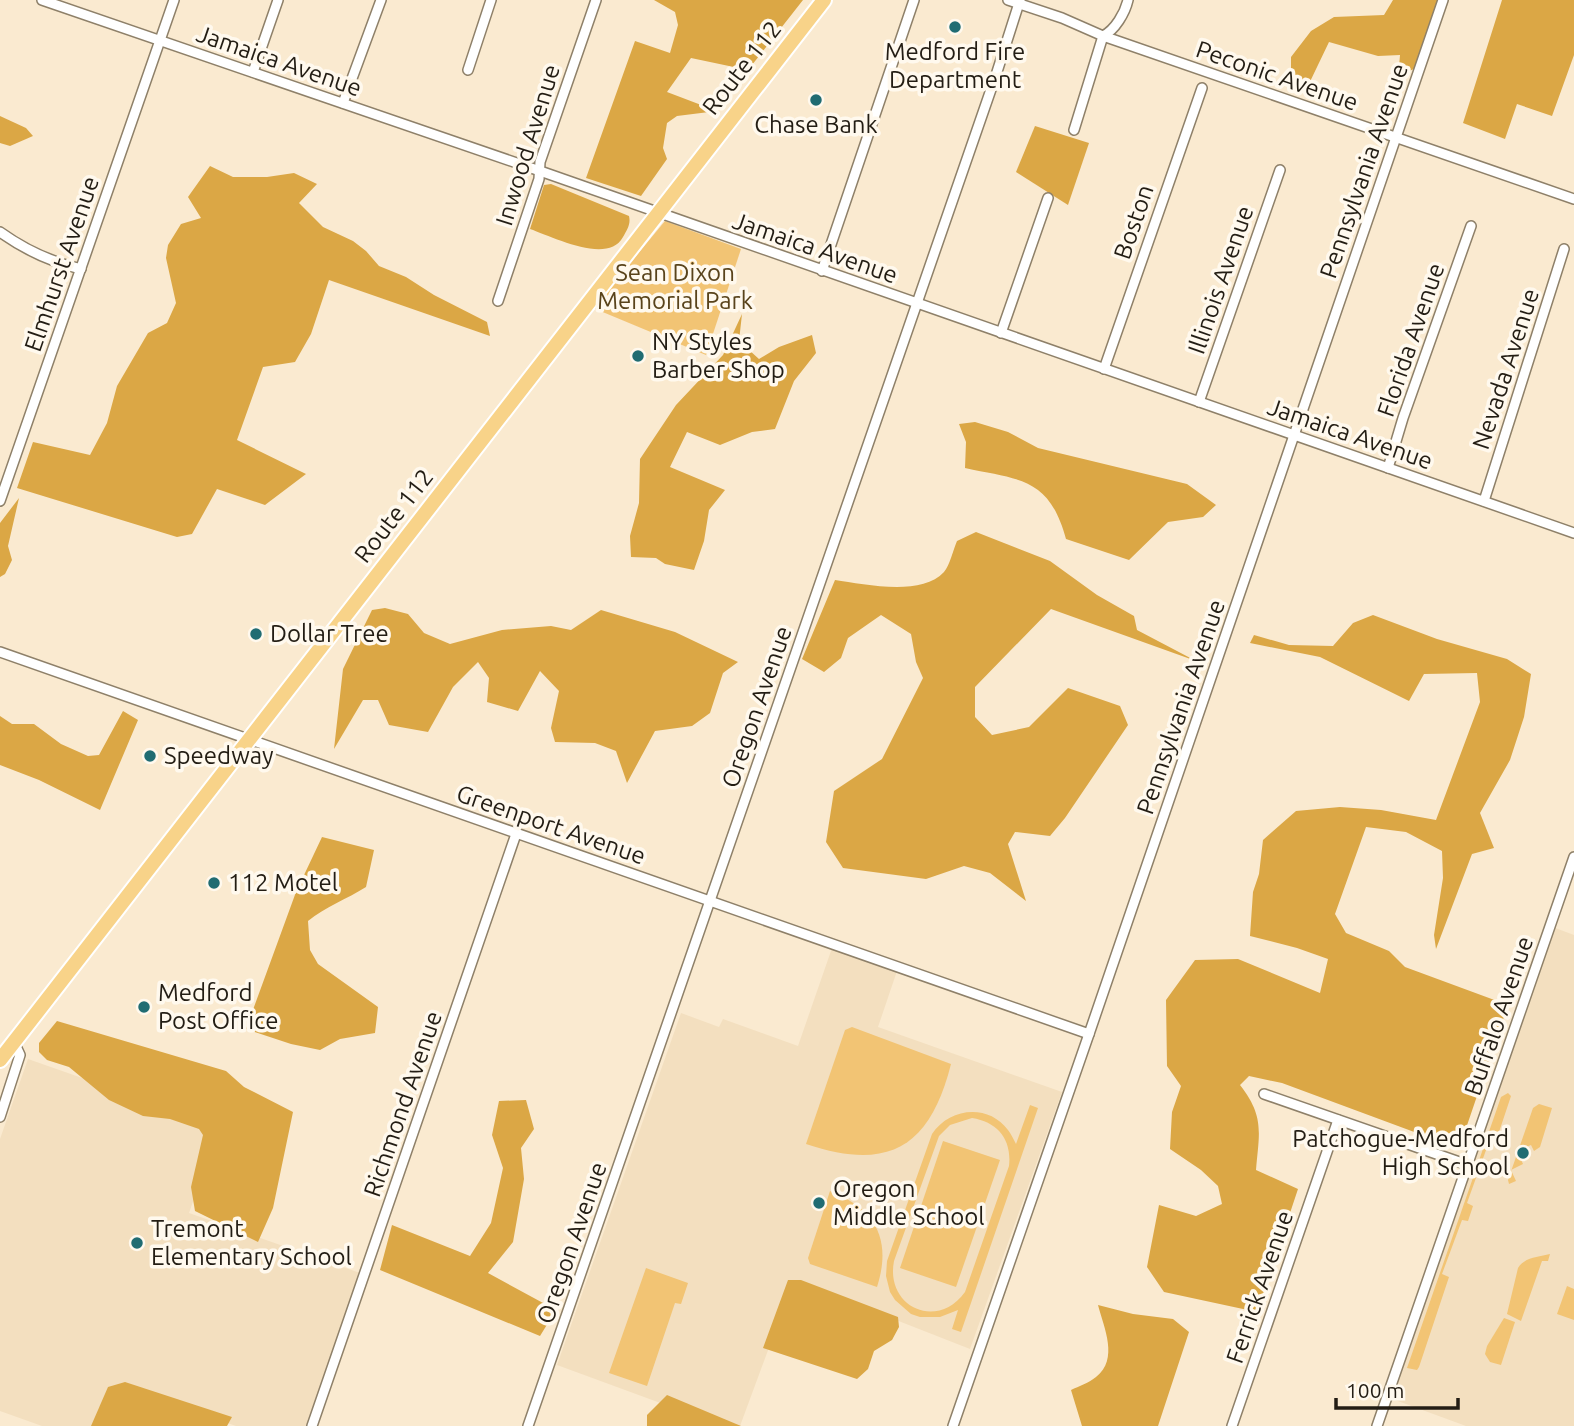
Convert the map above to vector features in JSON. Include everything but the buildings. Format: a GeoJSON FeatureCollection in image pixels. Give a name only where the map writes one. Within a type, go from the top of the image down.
{"type":"FeatureCollection","features":[{"type":"Feature","properties":{"kind":"main road","name":"Route 112"},"geometry":{"type":"LineString","coordinates":[[0,1060],[824,0]]}},
{"type":"Feature","properties":{"kind":"street","name":"Jamaica Avenue"},"geometry":{"type":"LineString","coordinates":[[43,0],[66,4],[160,40],[1574,533]]}},
{"type":"Feature","properties":{"kind":"street","name":"Elmhurst Avenue"},"geometry":{"type":"LineString","coordinates":[[0,500],[174,0]]}},
{"type":"Feature","properties":{"kind":"street"},"geometry":{"type":"LineString","coordinates":[[253,72],[278,0]]}},
{"type":"Feature","properties":{"kind":"street"},"geometry":{"type":"LineString","coordinates":[[343,103],[381,0]]}},
{"type":"Feature","properties":{"kind":"street"},"geometry":{"type":"LineString","coordinates":[[468,70],[491,0]]}},
{"type":"Feature","properties":{"kind":"street","name":"Inwood Avenue"},"geometry":{"type":"LineString","coordinates":[[498,301],[539,179],[540,162],[596,0]]}},
{"type":"Feature","properties":{"kind":"street"},"geometry":{"type":"LineString","coordinates":[[822,271],[914,0]]}},
{"type":"Feature","properties":{"kind":"street","name":"Peconic Avenue"},"geometry":{"type":"LineString","coordinates":[[1008,0],[1062,18],[1103,36],[1574,199]]}},
{"type":"Feature","properties":{"kind":"street"},"geometry":{"type":"LineString","coordinates":[[1074,130],[1103,36],[1111,32],[1128,0]]}},
{"type":"Feature","properties":{"kind":"street","name":"Pennsylvania Avenue"},"geometry":{"type":"LineString","coordinates":[[953,1426],[1443,0]]}},
{"type":"Feature","properties":{"kind":"street","name":"Oregon Avenue"},"geometry":{"type":"LineString","coordinates":[[528,1426],[1019,2]]}},
{"type":"Feature","properties":{"kind":"street","name":"Boston"},"geometry":{"type":"LineString","coordinates":[[1104,369],[1202,88]]}},
{"type":"Feature","properties":{"kind":"street","name":"Illinois Avenue"},"geometry":{"type":"LineString","coordinates":[[1199,402],[1280,170]]}},
{"type":"Feature","properties":{"kind":"street"},"geometry":{"type":"LineString","coordinates":[[1001,333],[1048,198]]}},
{"type":"Feature","properties":{"kind":"street","name":"Florida Avenue"},"geometry":{"type":"LineString","coordinates":[[1388,468],[1471,226]]}},
{"type":"Feature","properties":{"kind":"street"},"geometry":{"type":"LineString","coordinates":[[0,232],[51,262],[81,269]]}},
{"type":"Feature","properties":{"kind":"street","name":"Nevada Avenue"},"geometry":{"type":"LineString","coordinates":[[1484,501],[1564,249]]}},
{"type":"Feature","properties":{"kind":"street","name":"Greenport Avenue"},"geometry":{"type":"LineString","coordinates":[[0,652],[1089,1034]]}},
{"type":"Feature","properties":{"kind":"street","name":"Richmond Avenue"},"geometry":{"type":"LineString","coordinates":[[312,1426],[516,835]]}},
{"type":"Feature","properties":{"kind":"street","name":"Buffalo Avenue"},"geometry":{"type":"LineString","coordinates":[[1377,1426],[1574,857]]}},
{"type":"Feature","properties":{"kind":"street"},"geometry":{"type":"LineString","coordinates":[[0,1117],[18,1062],[19,1050],[14,1042]]}},
{"type":"Feature","properties":{"kind":"street"},"geometry":{"type":"LineString","coordinates":[[1264,1094],[1468,1165]]}},
{"type":"Feature","properties":{"kind":"street","name":"Ferrick Avenue"},"geometry":{"type":"LineString","coordinates":[[1232,1426],[1338,1120]]}},
{"type":"Feature","properties":{"kind":"shaded area"},"geometry":{"type":"Polygon","coordinates":[[[654,0],[803,0],[748,70],[691,58],[667,92],[717,111],[677,116],[667,123],[663,148],[667,159],[641,196],[586,178],[635,41],[670,53],[678,25],[675,12],[654,0]]]}},
{"type":"Feature","properties":{"kind":"shaded area"},"geometry":{"type":"Polygon","coordinates":[[[1393,0],[1438,0],[1414,69],[1409,71],[1399,67],[1400,55],[1378,56],[1329,42],[1306,90],[1291,83],[1291,57],[1311,31],[1334,17],[1384,15],[1393,0]]]}},
{"type":"Feature","properties":{"kind":"shaded area"},"geometry":{"type":"Polygon","coordinates":[[[1502,0],[1574,0],[1574,55],[1552,116],[1517,104],[1505,139],[1463,123],[1502,0]]]}},
{"type":"Feature","properties":{"kind":"shaded area"},"geometry":{"type":"Polygon","coordinates":[[[0,116],[26,128],[33,136],[10,146],[0,143],[0,116]]]}},
{"type":"Feature","properties":{"kind":"shaded area"},"geometry":{"type":"Polygon","coordinates":[[[1035,126],[1089,143],[1068,205],[1016,172],[1035,126]]]}},
{"type":"Feature","properties":{"kind":"shaded area"},"geometry":{"type":"Polygon","coordinates":[[[210,166],[233,177],[267,177],[294,173],[317,184],[299,203],[323,227],[353,241],[379,266],[406,277],[434,295],[487,322],[490,336],[329,280],[311,334],[295,362],[263,367],[237,440],[306,474],[265,505],[217,489],[192,534],[177,537],[17,488],[33,442],[90,455],[107,423],[117,386],[148,333],[167,323],[176,303],[166,258],[168,245],[181,224],[201,218],[188,197],[210,166]]]}},
{"type":"Feature","properties":{"kind":"shaded area"},"geometry":{"type":"Polygon","coordinates":[[[551,184],[629,216],[629,224],[623,237],[616,245],[593,249],[530,229],[544,185],[551,184]]]}},
{"type":"Feature","properties":{"kind":"shaded area"},"geometry":{"type":"Polygon","coordinates":[[[742,314],[739,341],[759,359],[779,347],[812,335],[816,353],[794,381],[775,429],[752,432],[720,445],[687,432],[670,467],[725,490],[709,510],[704,541],[694,570],[665,564],[656,558],[631,557],[630,536],[639,503],[640,459],[676,405],[723,355],[742,314]]]}},
{"type":"Feature","properties":{"kind":"shaded area"},"geometry":{"type":"Polygon","coordinates":[[[975,422],[1008,432],[1038,448],[1187,484],[1216,505],[1203,517],[1168,522],[1129,560],[1066,539],[1051,503],[1041,492],[1017,479],[965,468],[966,442],[959,424],[975,422]]]}},
{"type":"Feature","properties":{"kind":"shaded area"},"geometry":{"type":"Polygon","coordinates":[[[19,498],[8,546],[12,560],[5,574],[0,577],[0,523],[19,498]]]}},
{"type":"Feature","properties":{"kind":"shaded area"},"geometry":{"type":"Polygon","coordinates":[[[976,532],[1050,561],[1097,595],[1134,616],[1137,630],[1196,661],[1051,609],[975,687],[975,717],[992,735],[1029,727],[1068,688],[1120,706],[1128,725],[1050,836],[1015,832],[1008,844],[1026,901],[990,873],[964,866],[926,879],[843,868],[826,842],[834,791],[882,759],[923,678],[916,662],[911,634],[881,615],[848,638],[841,658],[824,672],[802,659],[835,580],[907,587],[934,580],[944,572],[957,541],[976,532]]]}},
{"type":"Feature","properties":{"kind":"shaded area"},"geometry":{"type":"Polygon","coordinates":[[[385,608],[408,614],[424,633],[450,644],[502,630],[551,626],[571,630],[601,610],[675,632],[738,662],[723,673],[710,713],[692,726],[655,731],[627,783],[616,751],[595,743],[555,742],[551,728],[559,691],[540,671],[518,711],[487,702],[489,678],[478,662],[453,687],[428,732],[389,725],[378,700],[363,700],[334,749],[343,669],[372,610],[385,608]]]}},
{"type":"Feature","properties":{"kind":"shaded area"},"geometry":{"type":"Polygon","coordinates":[[[1373,615],[1437,639],[1507,659],[1531,674],[1524,717],[1510,760],[1480,813],[1494,848],[1472,854],[1436,949],[1434,935],[1443,878],[1442,851],[1406,832],[1366,827],[1335,914],[1346,933],[1389,951],[1405,967],[1508,1005],[1461,1143],[1452,1146],[1282,1083],[1249,1076],[1240,1085],[1257,1116],[1259,1135],[1256,1170],[1298,1189],[1257,1312],[1164,1292],[1147,1267],[1159,1205],[1196,1216],[1222,1204],[1218,1186],[1201,1170],[1170,1149],[1172,1112],[1181,1086],[1167,1066],[1166,1000],[1195,960],[1238,959],[1320,993],[1328,959],[1250,936],[1253,892],[1259,874],[1263,840],[1296,811],[1340,807],[1381,810],[1436,820],[1480,702],[1477,673],[1424,674],[1409,701],[1320,657],[1250,643],[1254,635],[1289,645],[1333,646],[1353,623],[1373,615]]]}},
{"type":"Feature","properties":{"kind":"shaded area"},"geometry":{"type":"Polygon","coordinates":[[[123,711],[138,720],[100,810],[39,780],[0,765],[0,716],[12,724],[34,724],[61,744],[88,756],[99,755],[123,711]]]}},
{"type":"Feature","properties":{"kind":"shaded area"},"geometry":{"type":"Polygon","coordinates":[[[322,837],[374,850],[366,887],[308,921],[310,950],[318,964],[378,1007],[375,1033],[340,1039],[320,1050],[291,1044],[246,1029],[296,892],[322,837]]]}},
{"type":"Feature","properties":{"kind":"shaded area","name":"Patchogue-Medford High School"},"geometry":{"type":"Polygon","coordinates":[[[1550,926],[1574,935],[1574,1426],[1466,1426],[1387,1397],[1550,926]]]}},
{"type":"Feature","properties":{"kind":"shaded area","name":"Oregon Middle School"},"geometry":{"type":"Polygon","coordinates":[[[832,948],[897,971],[878,1027],[1062,1092],[970,1349],[794,1280],[740,1426],[723,1426],[557,1365],[681,1013],[719,1027],[723,1019],[798,1046],[832,948]]]}},
{"type":"Feature","properties":{"kind":"shaded area"},"geometry":{"type":"Polygon","coordinates":[[[57,1021],[226,1071],[244,1087],[293,1112],[273,1208],[258,1242],[195,1211],[191,1187],[203,1135],[199,1129],[170,1119],[143,1116],[109,1100],[69,1067],[47,1060],[39,1052],[39,1043],[57,1021]]]}},
{"type":"Feature","properties":{"kind":"shaded area","name":"Tremont Elementary School"},"geometry":{"type":"Polygon","coordinates":[[[28,1059],[219,1126],[189,1213],[360,1273],[306,1426],[236,1426],[117,1385],[102,1426],[42,1426],[0,1411],[0,1139],[28,1059]]]}},
{"type":"Feature","properties":{"kind":"shaded area"},"geometry":{"type":"Polygon","coordinates":[[[526,1100],[534,1129],[521,1148],[524,1179],[513,1242],[488,1273],[556,1310],[540,1336],[380,1270],[392,1225],[470,1256],[491,1223],[503,1168],[492,1135],[499,1101],[526,1100]]]}},
{"type":"Feature","properties":{"kind":"shaded area"},"geometry":{"type":"Polygon","coordinates":[[[788,1280],[801,1280],[898,1317],[899,1327],[892,1340],[874,1351],[868,1369],[857,1379],[763,1348],[788,1280]]]}},
{"type":"Feature","properties":{"kind":"shaded area"},"geometry":{"type":"Polygon","coordinates":[[[1098,1305],[1133,1314],[1173,1319],[1189,1332],[1158,1426],[1082,1426],[1071,1390],[1096,1377],[1107,1361],[1108,1343],[1098,1305]]]}},
{"type":"Feature","properties":{"kind":"shaded area"},"geometry":{"type":"Polygon","coordinates":[[[125,1382],[232,1417],[227,1426],[91,1426],[108,1387],[125,1382]]]}},
{"type":"Feature","properties":{"kind":"shaded area"},"geometry":{"type":"Polygon","coordinates":[[[667,1395],[741,1426],[647,1426],[647,1415],[667,1395]]]}},
{"type":"Feature","properties":{"kind":"green space","name":"Sean Dixon Memorial Park"},"geometry":{"type":"Polygon","coordinates":[[[665,221],[741,249],[706,355],[593,308],[665,221]]]}},
{"type":"Feature","properties":{"kind":"green space"},"geometry":{"type":"Polygon","coordinates":[[[852,1027],[951,1064],[931,1115],[918,1133],[902,1146],[883,1153],[861,1155],[835,1152],[806,1144],[845,1030],[852,1027]]]}},
{"type":"Feature","properties":{"kind":"green space"},"geometry":{"type":"Polygon","coordinates":[[[1508,1093],[1511,1096],[1496,1141],[1490,1139],[1467,1203],[1473,1206],[1468,1221],[1462,1220],[1442,1274],[1449,1277],[1419,1367],[1417,1370],[1407,1368],[1501,1097],[1508,1093]]]}},
{"type":"Feature","properties":{"kind":"green space"},"geometry":{"type":"Polygon","coordinates":[[[1539,1104],[1552,1108],[1540,1147],[1534,1151],[1531,1145],[1518,1150],[1533,1108],[1539,1104]]]}},
{"type":"Feature","properties":{"kind":"green space"},"geometry":{"type":"Polygon","coordinates":[[[1030,1105],[1038,1108],[961,1332],[952,1329],[958,1310],[940,1317],[911,1314],[890,1292],[886,1276],[887,1261],[932,1134],[939,1125],[958,1114],[980,1113],[1000,1121],[1016,1144],[1030,1105]],[[972,1118],[950,1125],[939,1136],[894,1261],[893,1277],[897,1291],[905,1301],[916,1308],[941,1310],[954,1304],[965,1292],[1009,1166],[1005,1140],[996,1128],[972,1118]]]}},
{"type":"Feature","properties":{"kind":"green space"},"geometry":{"type":"Polygon","coordinates":[[[943,1141],[1000,1160],[956,1287],[900,1268],[943,1141]]]}},
{"type":"Feature","properties":{"kind":"green space"},"geometry":{"type":"Polygon","coordinates":[[[1518,1152],[1523,1164],[1512,1170],[1518,1152]]]}},
{"type":"Feature","properties":{"kind":"green space"},"geometry":{"type":"Polygon","coordinates":[[[1511,1171],[1516,1181],[1509,1184],[1508,1180],[1511,1171]]]}},
{"type":"Feature","properties":{"kind":"green space"},"geometry":{"type":"Polygon","coordinates":[[[830,1191],[859,1207],[876,1228],[882,1255],[877,1287],[810,1264],[808,1258],[830,1191]]]}},
{"type":"Feature","properties":{"kind":"green space"},"geometry":{"type":"Polygon","coordinates":[[[1550,1254],[1548,1261],[1542,1261],[1521,1321],[1507,1314],[1518,1268],[1528,1260],[1550,1254]]]}},
{"type":"Feature","properties":{"kind":"green space"},"geometry":{"type":"Polygon","coordinates":[[[646,1268],[688,1283],[681,1304],[675,1303],[647,1386],[609,1373],[646,1268]]]}},
{"type":"Feature","properties":{"kind":"green space"},"geometry":{"type":"Polygon","coordinates":[[[1567,1286],[1574,1289],[1574,1320],[1557,1314],[1567,1286]]]}},
{"type":"Feature","properties":{"kind":"green space"},"geometry":{"type":"Polygon","coordinates":[[[1504,1318],[1515,1322],[1501,1365],[1490,1362],[1485,1354],[1504,1318]]]}},
{"type":"Feature","properties":{"kind":"place","name":"Medford Fire Department"},"geometry":{"type":"Point","coordinates":[955,27]}},
{"type":"Feature","properties":{"kind":"place","name":"Chase Bank"},"geometry":{"type":"Point","coordinates":[816,100]}},
{"type":"Feature","properties":{"kind":"place","name":"NY Styles Barber Shop"},"geometry":{"type":"Point","coordinates":[638,356]}},
{"type":"Feature","properties":{"kind":"place","name":"Dollar Tree"},"geometry":{"type":"Point","coordinates":[256,634]}},
{"type":"Feature","properties":{"kind":"place","name":"Speedway"},"geometry":{"type":"Point","coordinates":[150,756]}},
{"type":"Feature","properties":{"kind":"place","name":"112 Motel"},"geometry":{"type":"Point","coordinates":[214,883]}},
{"type":"Feature","properties":{"kind":"place","name":"Medford Post Office"},"geometry":{"type":"Point","coordinates":[144,1007]}},
{"type":"Feature","properties":{"kind":"place","name":"Patchogue-Medford High School"},"geometry":{"type":"Point","coordinates":[1523,1153]}},
{"type":"Feature","properties":{"kind":"place","name":"Oregon Middle School"},"geometry":{"type":"Point","coordinates":[819,1203]}},
{"type":"Feature","properties":{"kind":"place","name":"Tremont Elementary School"},"geometry":{"type":"Point","coordinates":[137,1243]}}]}
